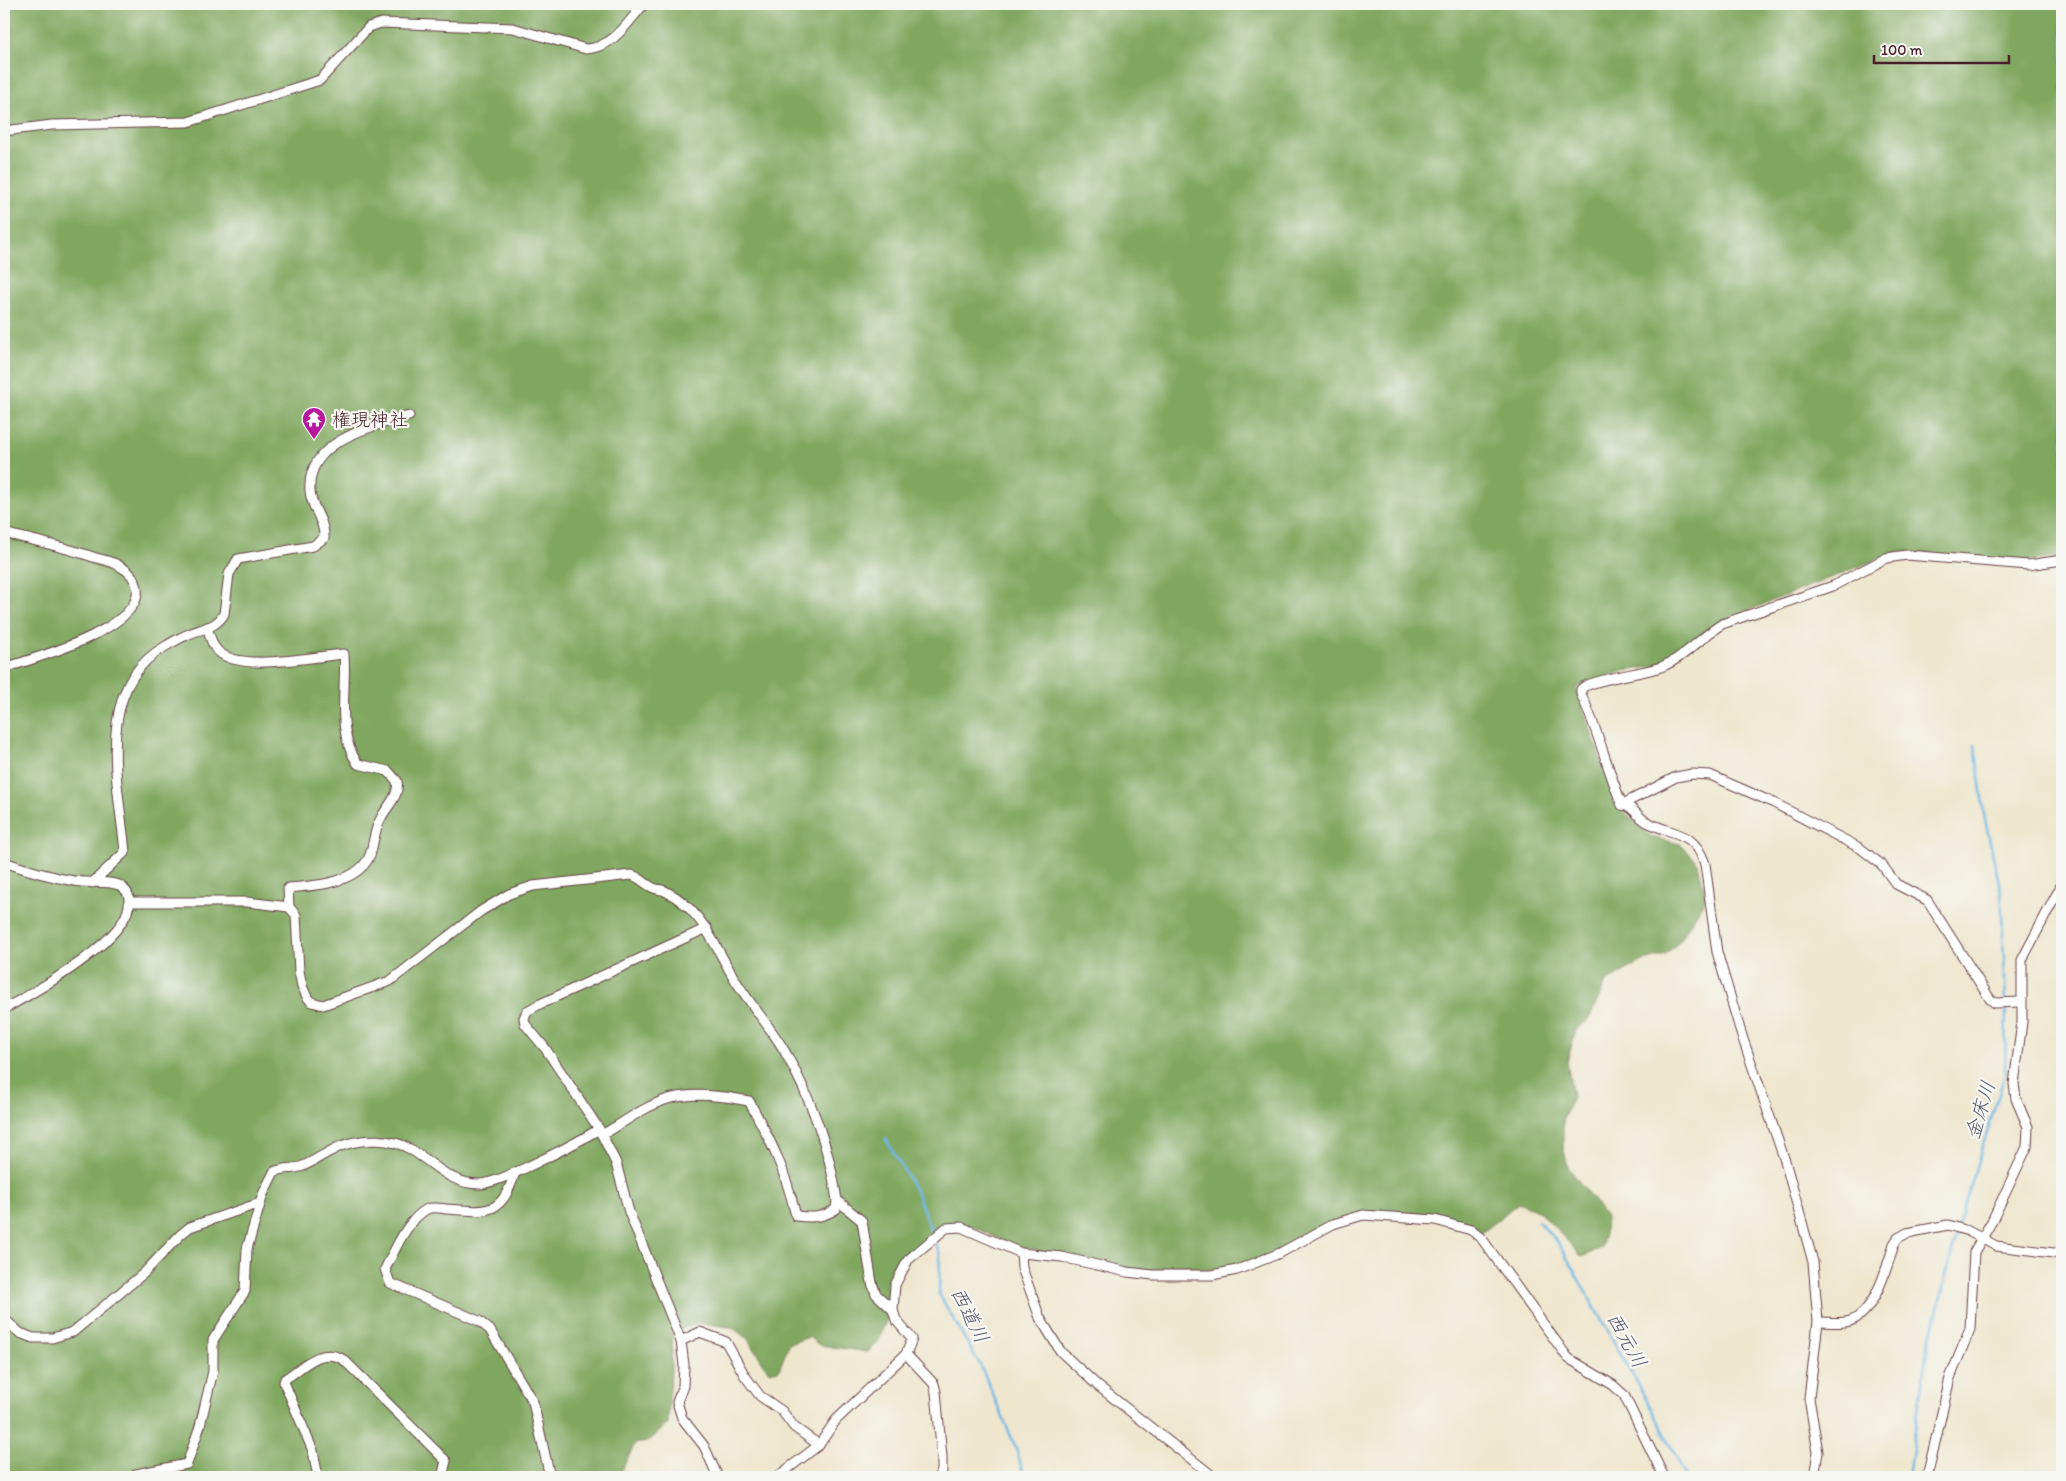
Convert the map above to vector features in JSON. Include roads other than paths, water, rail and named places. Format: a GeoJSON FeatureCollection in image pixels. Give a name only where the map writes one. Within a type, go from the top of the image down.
{"type":"FeatureCollection","features":[{"type":"Feature","properties":{"kind":"street"},"geometry":{"type":"LineString","coordinates":[[4,131],[52,126],[188,122],[320,80],[369,27],[381,23],[513,28],[586,49],[599,48],[611,42],[644,4]]}},
{"type":"Feature","properties":{"kind":"street"},"geometry":{"type":"LineString","coordinates":[[92,883],[125,852],[115,778],[116,729],[126,689],[134,671],[157,651],[189,634],[213,626],[224,614],[229,574],[238,559],[313,546],[324,538],[323,524],[310,494],[310,482],[317,463],[344,437],[366,428],[410,416]]}},
{"type":"Feature","properties":{"kind":"street"},"geometry":{"type":"LineString","coordinates":[[4,533],[62,546],[122,567],[136,581],[138,591],[136,600],[130,609],[99,632],[42,656],[4,668]]}},
{"type":"Feature","properties":{"kind":"street"},"geometry":{"type":"LineString","coordinates":[[1622,805],[1608,771],[1594,721],[1581,694],[1581,689],[1585,686],[1618,675],[1659,667],[1670,662],[1707,633],[1722,624],[1833,586],[1886,558],[1907,555],[2028,565],[2062,560]]}},
{"type":"Feature","properties":{"kind":"street"},"geometry":{"type":"LineString","coordinates":[[135,1477],[136,1474],[188,1464],[200,1426],[213,1371],[213,1340],[245,1291],[248,1249],[260,1203],[274,1172],[284,1168],[305,1165],[342,1145],[361,1141],[393,1142],[409,1149],[446,1175],[462,1183],[482,1185],[515,1172],[666,1100],[686,1095],[724,1097],[749,1101],[775,1147],[786,1175],[796,1216],[810,1218],[825,1216],[836,1209],[837,1200],[832,1166],[818,1119],[783,1050],[734,979],[707,928],[684,903],[663,890],[653,888],[634,875],[607,876],[533,886],[509,894],[481,911],[390,981],[323,1005],[312,1002],[307,997],[302,986],[299,971],[296,916],[289,907],[288,888],[330,884],[362,866],[369,856],[381,817],[396,796],[397,781],[388,771],[358,764],[348,746],[343,725],[346,672],[344,654],[277,662],[235,660],[216,650],[207,627]]}},
{"type":"Feature","properties":{"kind":"street"},"geometry":{"type":"LineString","coordinates":[[1622,805],[1676,777],[1692,774],[1710,776],[1774,803],[1860,848],[1882,865],[1896,884],[1927,900],[1990,999],[1998,1003],[2017,1002]]}},
{"type":"Feature","properties":{"kind":"street"},"geometry":{"type":"LineString","coordinates":[[1622,805],[1630,806],[1645,822],[1687,837],[1701,850],[1708,875],[1717,952],[1742,1036],[1785,1161],[1813,1262],[1818,1322],[1809,1398],[1818,1452],[1814,1477]]}},
{"type":"Feature","properties":{"kind":"street"},"geometry":{"type":"LineString","coordinates":[[4,862],[39,873],[92,883],[119,885],[126,890],[129,902],[124,921],[106,940],[59,978],[4,1009]]}},
{"type":"Feature","properties":{"kind":"street"},"geometry":{"type":"LineString","coordinates":[[1927,1477],[1950,1378],[1970,1329],[1973,1258],[1976,1247],[1992,1221],[2028,1140],[2028,1127],[2016,1099],[2014,1084],[2020,1049],[2017,1002],[2021,967],[2024,954],[2062,884]]}},
{"type":"Feature","properties":{"kind":"street"},"geometry":{"type":"LineString","coordinates":[[129,902],[247,902],[289,907]]}},
{"type":"Feature","properties":{"kind":"street"},"geometry":{"type":"LineString","coordinates":[[707,928],[540,1004],[525,1013],[526,1024],[545,1048],[601,1132],[616,1163],[629,1212],[681,1341],[684,1365],[682,1386],[677,1402],[682,1418],[704,1446],[718,1477]]}},
{"type":"Feature","properties":{"kind":"street"},"geometry":{"type":"LineString","coordinates":[[515,1172],[510,1192],[493,1209],[431,1208],[425,1210],[415,1219],[400,1240],[385,1269],[390,1283],[479,1321],[490,1330],[533,1402],[550,1477]]}},
{"type":"Feature","properties":{"kind":"street"},"geometry":{"type":"LineString","coordinates":[[837,1200],[862,1221],[872,1283],[876,1294],[893,1310]]}},
{"type":"Feature","properties":{"kind":"street"},"geometry":{"type":"LineString","coordinates":[[4,1319],[20,1333],[33,1338],[52,1338],[73,1332],[144,1273],[190,1227],[260,1203]]}},
{"type":"Feature","properties":{"kind":"street"},"geometry":{"type":"LineString","coordinates":[[777,1477],[819,1444],[836,1420],[906,1354],[912,1339],[896,1320],[893,1310],[894,1285],[899,1273],[908,1260],[941,1230],[961,1227],[1003,1244],[1021,1254],[1062,1257],[1127,1272],[1153,1275],[1212,1275],[1246,1267],[1280,1253],[1333,1224],[1363,1215],[1421,1217],[1455,1224],[1471,1230],[1482,1239],[1568,1358],[1613,1385],[1624,1396],[1664,1477]]}},
{"type":"Feature","properties":{"kind":"street"},"geometry":{"type":"LineString","coordinates":[[1818,1322],[1850,1321],[1862,1311],[1873,1299],[1898,1238],[1907,1233],[1948,1225],[1968,1230],[1996,1246],[2062,1254]]}},
{"type":"Feature","properties":{"kind":"street"},"geometry":{"type":"LineString","coordinates":[[1021,1254],[1022,1268],[1040,1318],[1061,1352],[1098,1386],[1214,1477]]}},
{"type":"Feature","properties":{"kind":"street"},"geometry":{"type":"LineString","coordinates":[[681,1341],[700,1332],[726,1342],[745,1376],[760,1396],[782,1411],[794,1427],[819,1444]]}},
{"type":"Feature","properties":{"kind":"street"},"geometry":{"type":"LineString","coordinates":[[318,1477],[313,1451],[284,1382],[285,1379],[319,1356],[331,1354],[344,1360],[446,1461],[442,1477]]}},
{"type":"Feature","properties":{"kind":"street"},"geometry":{"type":"LineString","coordinates":[[906,1354],[934,1384],[942,1457],[942,1471],[938,1477]]}},
{"type":"Feature","properties":{"kind":"waterway","name":"金床川"},"geometry":{"type":"LineString","coordinates":[[1975,745],[1984,815],[2001,892],[2006,1000]]}},
{"type":"Feature","properties":{"kind":"waterway","name":"金床川"},"geometry":{"type":"LineString","coordinates":[[1958,1226],[2005,1074],[2006,1006]]}},
{"type":"Feature","properties":{"kind":"waterway","name":"西道川"},"geometry":{"type":"LineString","coordinates":[[886,1139],[917,1194],[933,1236]]}},
{"type":"Feature","properties":{"kind":"waterway","name":"西元川"},"geometry":{"type":"LineString","coordinates":[[1538,1221],[1559,1244],[1660,1424],[1686,1477]]}},
{"type":"Feature","properties":{"kind":"waterway","name":"金床川"},"geometry":{"type":"LineString","coordinates":[[1908,1477],[1926,1357],[1957,1231]]}},
{"type":"Feature","properties":{"kind":"waterway","name":"西道川"},"geometry":{"type":"LineString","coordinates":[[935,1241],[940,1255],[939,1294],[981,1367],[1016,1448],[1024,1477]]}},
{"type":"Feature","properties":{"kind":"place","name":"権現神社"},"geometry":{"type":"Point","coordinates":[314,440]}}]}
